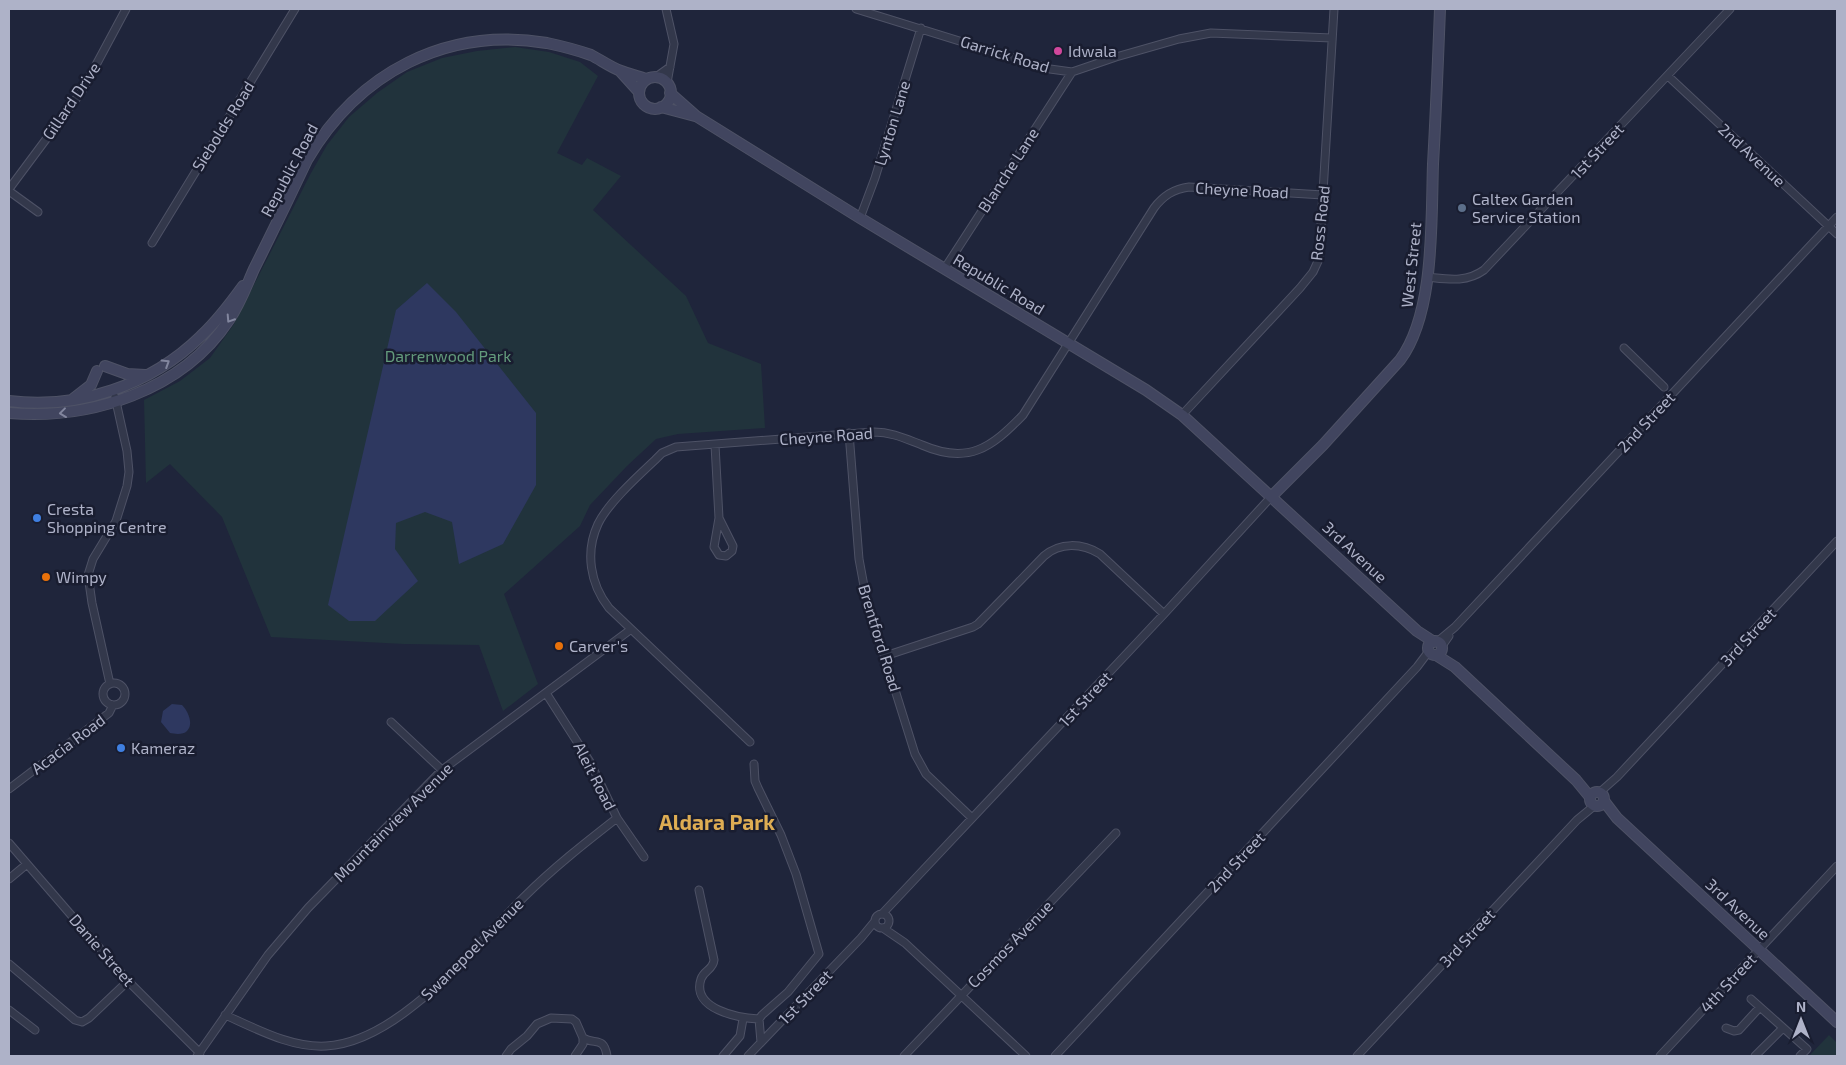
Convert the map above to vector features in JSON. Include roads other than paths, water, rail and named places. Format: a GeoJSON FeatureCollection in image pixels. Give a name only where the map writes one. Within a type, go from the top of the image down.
{"type":"FeatureCollection","features":[{"type":"Feature","properties":{"kind":"main road","name":"West Street"},"geometry":{"type":"LineString","coordinates":[[1271,497],[1323,445],[1404,355],[1421,317],[1427,277],[1431,223],[1440,9]]}},
{"type":"Feature","properties":{"kind":"main road","name":"Republic Road"},"geometry":{"type":"LineString","coordinates":[[9,413],[41,415],[62,413],[86,410],[114,402],[164,380],[182,369],[208,347],[230,320],[307,160],[328,127],[365,90],[398,68],[452,46],[484,41],[517,40],[547,43],[571,49],[589,55],[619,70],[651,78]]}},
{"type":"Feature","properties":{"kind":"main road","name":"Republic Road"},"geometry":{"type":"LineString","coordinates":[[619,70],[639,92]]}},
{"type":"Feature","properties":{"kind":"main road"},"geometry":{"type":"LineString","coordinates":[[651,78],[667,82],[670,93],[668,103],[661,107],[650,109],[640,101],[639,92],[642,83],[651,78]]}},
{"type":"Feature","properties":{"kind":"main road","name":"Republic Road"},"geometry":{"type":"LineString","coordinates":[[670,93],[696,116],[860,218],[1146,390],[1182,415],[1271,497]]}},
{"type":"Feature","properties":{"kind":"main road","name":"Republic Road"},"geometry":{"type":"LineString","coordinates":[[661,107],[696,116]]}},
{"type":"Feature","properties":{"kind":"main road","name":"Republic Road"},"geometry":{"type":"LineString","coordinates":[[9,401],[47,403],[70,401],[110,391],[146,374],[184,351],[200,337],[217,320],[251,276]]}},
{"type":"Feature","properties":{"kind":"main road"},"geometry":{"type":"LineString","coordinates":[[70,401],[83,393],[91,385],[101,369],[127,374],[146,374]]}},
{"type":"Feature","properties":{"kind":"main road","name":"3rd Avenue"},"geometry":{"type":"LineString","coordinates":[[1271,497],[1309,530],[1837,1022]]}},
{"type":"Feature","properties":{"kind":"street","name":"Gillard Drive"},"geometry":{"type":"LineString","coordinates":[[9,190],[82,91],[126,9]]}},
{"type":"Feature","properties":{"kind":"street","name":"Siebolds Road"},"geometry":{"type":"LineString","coordinates":[[152,243],[295,9]]}},
{"type":"Feature","properties":{"kind":"street"},"geometry":{"type":"LineString","coordinates":[[666,9],[674,44],[667,82]]}},
{"type":"Feature","properties":{"kind":"street","name":"Garrick Road"},"geometry":{"type":"LineString","coordinates":[[856,9],[1050,69],[1072,72],[1116,57],[1211,33],[1332,38]]}},
{"type":"Feature","properties":{"kind":"street","name":"Ross Road"},"geometry":{"type":"LineString","coordinates":[[1182,415],[1313,272],[1319,259],[1334,9]]}},
{"type":"Feature","properties":{"kind":"street","name":"1st Street"},"geometry":{"type":"LineString","coordinates":[[1427,277],[1460,280],[1473,277],[1484,270],[1730,9]]}},
{"type":"Feature","properties":{"kind":"street","name":"Lynton Lane"},"geometry":{"type":"LineString","coordinates":[[860,218],[884,151],[921,28]]}},
{"type":"Feature","properties":{"kind":"street"},"geometry":{"type":"LineString","coordinates":[[651,78],[670,67]]}},
{"type":"Feature","properties":{"kind":"street","name":"Blanche Lane"},"geometry":{"type":"LineString","coordinates":[[945,268],[1072,72]]}},
{"type":"Feature","properties":{"kind":"street","name":"2nd Avenue"},"geometry":{"type":"LineString","coordinates":[[1668,76],[1837,234]]}},
{"type":"Feature","properties":{"kind":"street","name":"Cheyne Road"},"geometry":{"type":"LineString","coordinates":[[750,742],[630,630],[602,600],[593,580],[590,559],[591,547],[598,523],[639,475],[662,454],[676,447],[849,433],[885,432],[946,454],[963,454],[975,451],[1001,436],[1023,414],[1154,208],[1169,193],[1189,186],[1323,195]]}},
{"type":"Feature","properties":{"kind":"street"},"geometry":{"type":"LineString","coordinates":[[9,190],[38,212]]}},
{"type":"Feature","properties":{"kind":"street","name":"2nd Street"},"geometry":{"type":"LineString","coordinates":[[1054,1056],[1837,217]]}},
{"type":"Feature","properties":{"kind":"street"},"geometry":{"type":"LineString","coordinates":[[1624,348],[1664,387]]}},
{"type":"Feature","properties":{"kind":"street"},"geometry":{"type":"LineString","coordinates":[[110,391],[128,451],[129,472],[127,486],[116,521],[93,559],[88,575],[92,603],[110,684]]}},
{"type":"Feature","properties":{"kind":"street","name":"Brentford Road"},"geometry":{"type":"LineString","coordinates":[[849,433],[860,573],[915,754],[922,769],[972,818]]}},
{"type":"Feature","properties":{"kind":"street"},"geometry":{"type":"LineString","coordinates":[[715,445],[719,518],[714,547],[719,555],[726,556],[732,551],[732,546],[719,518]]}},
{"type":"Feature","properties":{"kind":"street","name":"1st Street"},"geometry":{"type":"LineString","coordinates":[[883,924],[887,917],[882,914],[1164,614],[1271,497]]}},
{"type":"Feature","properties":{"kind":"street","name":"3rd Street"},"geometry":{"type":"LineString","coordinates":[[1357,1056],[1837,542]]}},
{"type":"Feature","properties":{"kind":"street"},"geometry":{"type":"LineString","coordinates":[[885,656],[978,624],[1050,550],[1063,546],[1083,546],[1100,554],[1164,614]]}},
{"type":"Feature","properties":{"kind":"street","name":"Mountainview Avenue"},"geometry":{"type":"LineString","coordinates":[[198,1054],[268,955],[308,908],[442,770],[630,630]]}},
{"type":"Feature","properties":{"kind":"street"},"geometry":{"type":"LineString","coordinates":[[110,684],[120,685],[125,694],[120,703],[113,705],[106,703],[102,696],[104,689],[110,684]]}},
{"type":"Feature","properties":{"kind":"street","name":"Aleit Road"},"geometry":{"type":"LineString","coordinates":[[546,693],[590,762],[617,818],[644,857]]}},
{"type":"Feature","properties":{"kind":"street","name":"Acacia Road"},"geometry":{"type":"LineString","coordinates":[[9,789],[109,713],[113,705]]}},
{"type":"Feature","properties":{"kind":"street"},"geometry":{"type":"LineString","coordinates":[[391,722],[442,770]]}},
{"type":"Feature","properties":{"kind":"street"},"geometry":{"type":"LineString","coordinates":[[754,764],[755,781],[781,835],[796,874],[819,954],[788,992],[762,1014],[759,1019],[761,1042]]}},
{"type":"Feature","properties":{"kind":"street","name":"Acacia Road"},"geometry":{"type":"LineString","coordinates":[[9,783],[20,780]]}},
{"type":"Feature","properties":{"kind":"street","name":"Swanepoel Avenue"},"geometry":{"type":"LineString","coordinates":[[226,1016],[273,1036],[305,1046],[342,1045],[368,1036],[412,1008],[435,988],[543,880],[617,818]]}},
{"type":"Feature","properties":{"kind":"street","name":"Cosmos Avenue"},"geometry":{"type":"LineString","coordinates":[[904,1056],[1116,833]]}},
{"type":"Feature","properties":{"kind":"street","name":"Danie Street"},"geometry":{"type":"LineString","coordinates":[[9,843],[128,981],[198,1054]]}},
{"type":"Feature","properties":{"kind":"street"},"geometry":{"type":"LineString","coordinates":[[9,879],[27,864]]}},
{"type":"Feature","properties":{"kind":"street","name":"4th Street"},"geometry":{"type":"LineString","coordinates":[[1660,1056],[1837,866]]}},
{"type":"Feature","properties":{"kind":"street"},"geometry":{"type":"LineString","coordinates":[[699,890],[714,960],[712,968],[706,971],[701,979],[702,996],[706,1003],[743,1019],[759,1019]]}},
{"type":"Feature","properties":{"kind":"street","name":"1st Street"},"geometry":{"type":"LineString","coordinates":[[748,1056],[861,938],[883,924],[897,900]]}},
{"type":"Feature","properties":{"kind":"street"},"geometry":{"type":"LineString","coordinates":[[883,924],[1026,1056]]}},
{"type":"Feature","properties":{"kind":"street"},"geometry":{"type":"LineString","coordinates":[[9,964],[75,1020],[82,1022],[89,1018],[128,981]]}},
{"type":"Feature","properties":{"kind":"street"},"geometry":{"type":"LineString","coordinates":[[1750,998],[1807,1050],[1800,1056]]}},
{"type":"Feature","properties":{"kind":"street"},"geometry":{"type":"LineString","coordinates":[[1726,1028],[1734,1031],[1739,1030],[1760,1007]]}},
{"type":"Feature","properties":{"kind":"street"},"geometry":{"type":"LineString","coordinates":[[9,1010],[35,1030]]}},
{"type":"Feature","properties":{"kind":"street"},"geometry":{"type":"LineString","coordinates":[[506,1056],[537,1024],[548,1018],[574,1020],[583,1038],[582,1047],[575,1056]]}},
{"type":"Feature","properties":{"kind":"street"},"geometry":{"type":"LineString","coordinates":[[723,1056],[740,1036],[743,1019]]}},
{"type":"Feature","properties":{"kind":"street"},"geometry":{"type":"LineString","coordinates":[[1755,1056],[1783,1028]]}},
{"type":"Feature","properties":{"kind":"street"},"geometry":{"type":"LineString","coordinates":[[583,1038],[601,1043],[605,1048],[607,1056]]}},
{"type":"Feature","properties":{"kind":"water"},"geometry":{"type":"Polygon","coordinates":[[[427,283],[456,312],[536,413],[536,485],[503,544],[459,564],[452,522],[425,512],[396,523],[395,549],[418,581],[375,621],[349,621],[328,605],[396,310],[427,283]]]}},
{"type":"Feature","properties":{"kind":"water"},"geometry":{"type":"Polygon","coordinates":[[[172,704],[182,705],[188,714],[190,725],[187,731],[183,733],[170,733],[161,722],[163,711],[172,704]]]}},
{"type":"Feature","properties":{"kind":"place","name":"Idwala"},"geometry":{"type":"Point","coordinates":[1058,51]}},
{"type":"Feature","properties":{"kind":"place","name":"Caltex Garden Service Station"},"geometry":{"type":"Point","coordinates":[1462,208]}},
{"type":"Feature","properties":{"kind":"place","name":"Cresta Shopping Centre"},"geometry":{"type":"Point","coordinates":[37,518]}},
{"type":"Feature","properties":{"kind":"place","name":"Wimpy"},"geometry":{"type":"Point","coordinates":[46,577]}},
{"type":"Feature","properties":{"kind":"place","name":"Carver's"},"geometry":{"type":"Point","coordinates":[559,646]}},
{"type":"Feature","properties":{"kind":"place","name":"Kameraz"},"geometry":{"type":"Point","coordinates":[121,748]}},
{"type":"Feature","properties":{"kind":"district","name":"Aldara Park"},"geometry":{"type":"Point","coordinates":[717,823]}},
{"type":"Feature","properties":{"kind":"park label","name":"Darrenwood Park"},"geometry":{"type":"Point","coordinates":[448,356]}}]}
